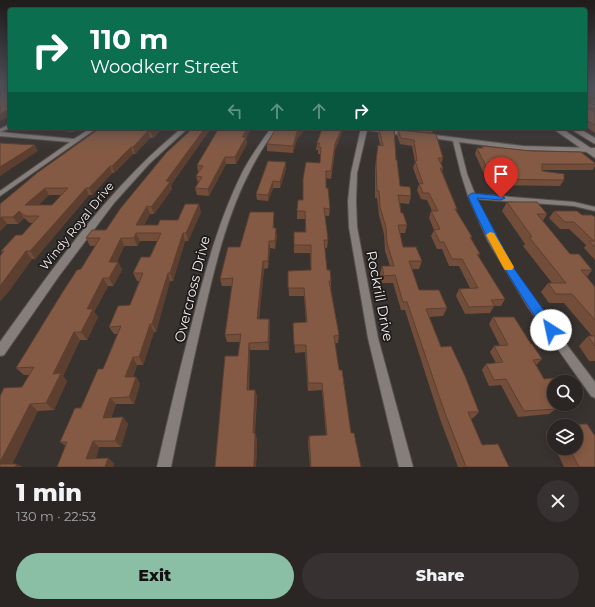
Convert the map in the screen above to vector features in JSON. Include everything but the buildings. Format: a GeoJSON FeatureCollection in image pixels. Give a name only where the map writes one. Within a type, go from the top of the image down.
{"type":"FeatureCollection","features":[{"type":"Feature","properties":{"kind":"main road"},"geometry":{"type":"LineString","coordinates":[[559,130],[591,150],[595,156]]}},
{"type":"Feature","properties":{"kind":"main road"},"geometry":{"type":"LineString","coordinates":[[576,130],[595,142]]}},
{"type":"Feature","properties":{"kind":"street"},"geometry":{"type":"LineString","coordinates":[[0,194],[91,130]]}},
{"type":"Feature","properties":{"kind":"street","name":"Windy Royal Drive"},"geometry":{"type":"LineString","coordinates":[[0,351],[49,280],[114,198],[144,165],[183,130]]}},
{"type":"Feature","properties":{"kind":"street","name":"Overcross Drive"},"geometry":{"type":"LineString","coordinates":[[164,467],[181,386],[219,235],[245,174],[262,143],[272,130]]}},
{"type":"Feature","properties":{"kind":"street","name":"Rockrill Drive"},"geometry":{"type":"LineString","coordinates":[[364,130],[354,173],[352,201],[353,227],[373,338],[406,467]]}},
{"type":"Feature","properties":{"kind":"street"},"geometry":{"type":"LineString","coordinates":[[379,130],[410,134]]}},
{"type":"Feature","properties":{"kind":"street"},"geometry":{"type":"LineString","coordinates":[[0,133],[74,141]]}},
{"type":"Feature","properties":{"kind":"street"},"geometry":{"type":"LineString","coordinates":[[418,135],[530,148],[591,150]]}},
{"type":"Feature","properties":{"kind":"street"},"geometry":{"type":"LineString","coordinates":[[456,140],[459,160],[479,214],[511,272],[595,392]]}},
{"type":"Feature","properties":{"kind":"street"},"geometry":{"type":"LineString","coordinates":[[472,196],[574,204],[595,210]]}},
{"type":"Feature","properties":{"kind":"slow traffic"},"geometry":{"type":"LineString","coordinates":[[490,235],[508,267]]}},
{"type":"Feature","properties":{"kind":"route"},"geometry":{"type":"LineString","coordinates":[[501,198],[472,196],[479,214],[511,272],[551,330]]}}]}
